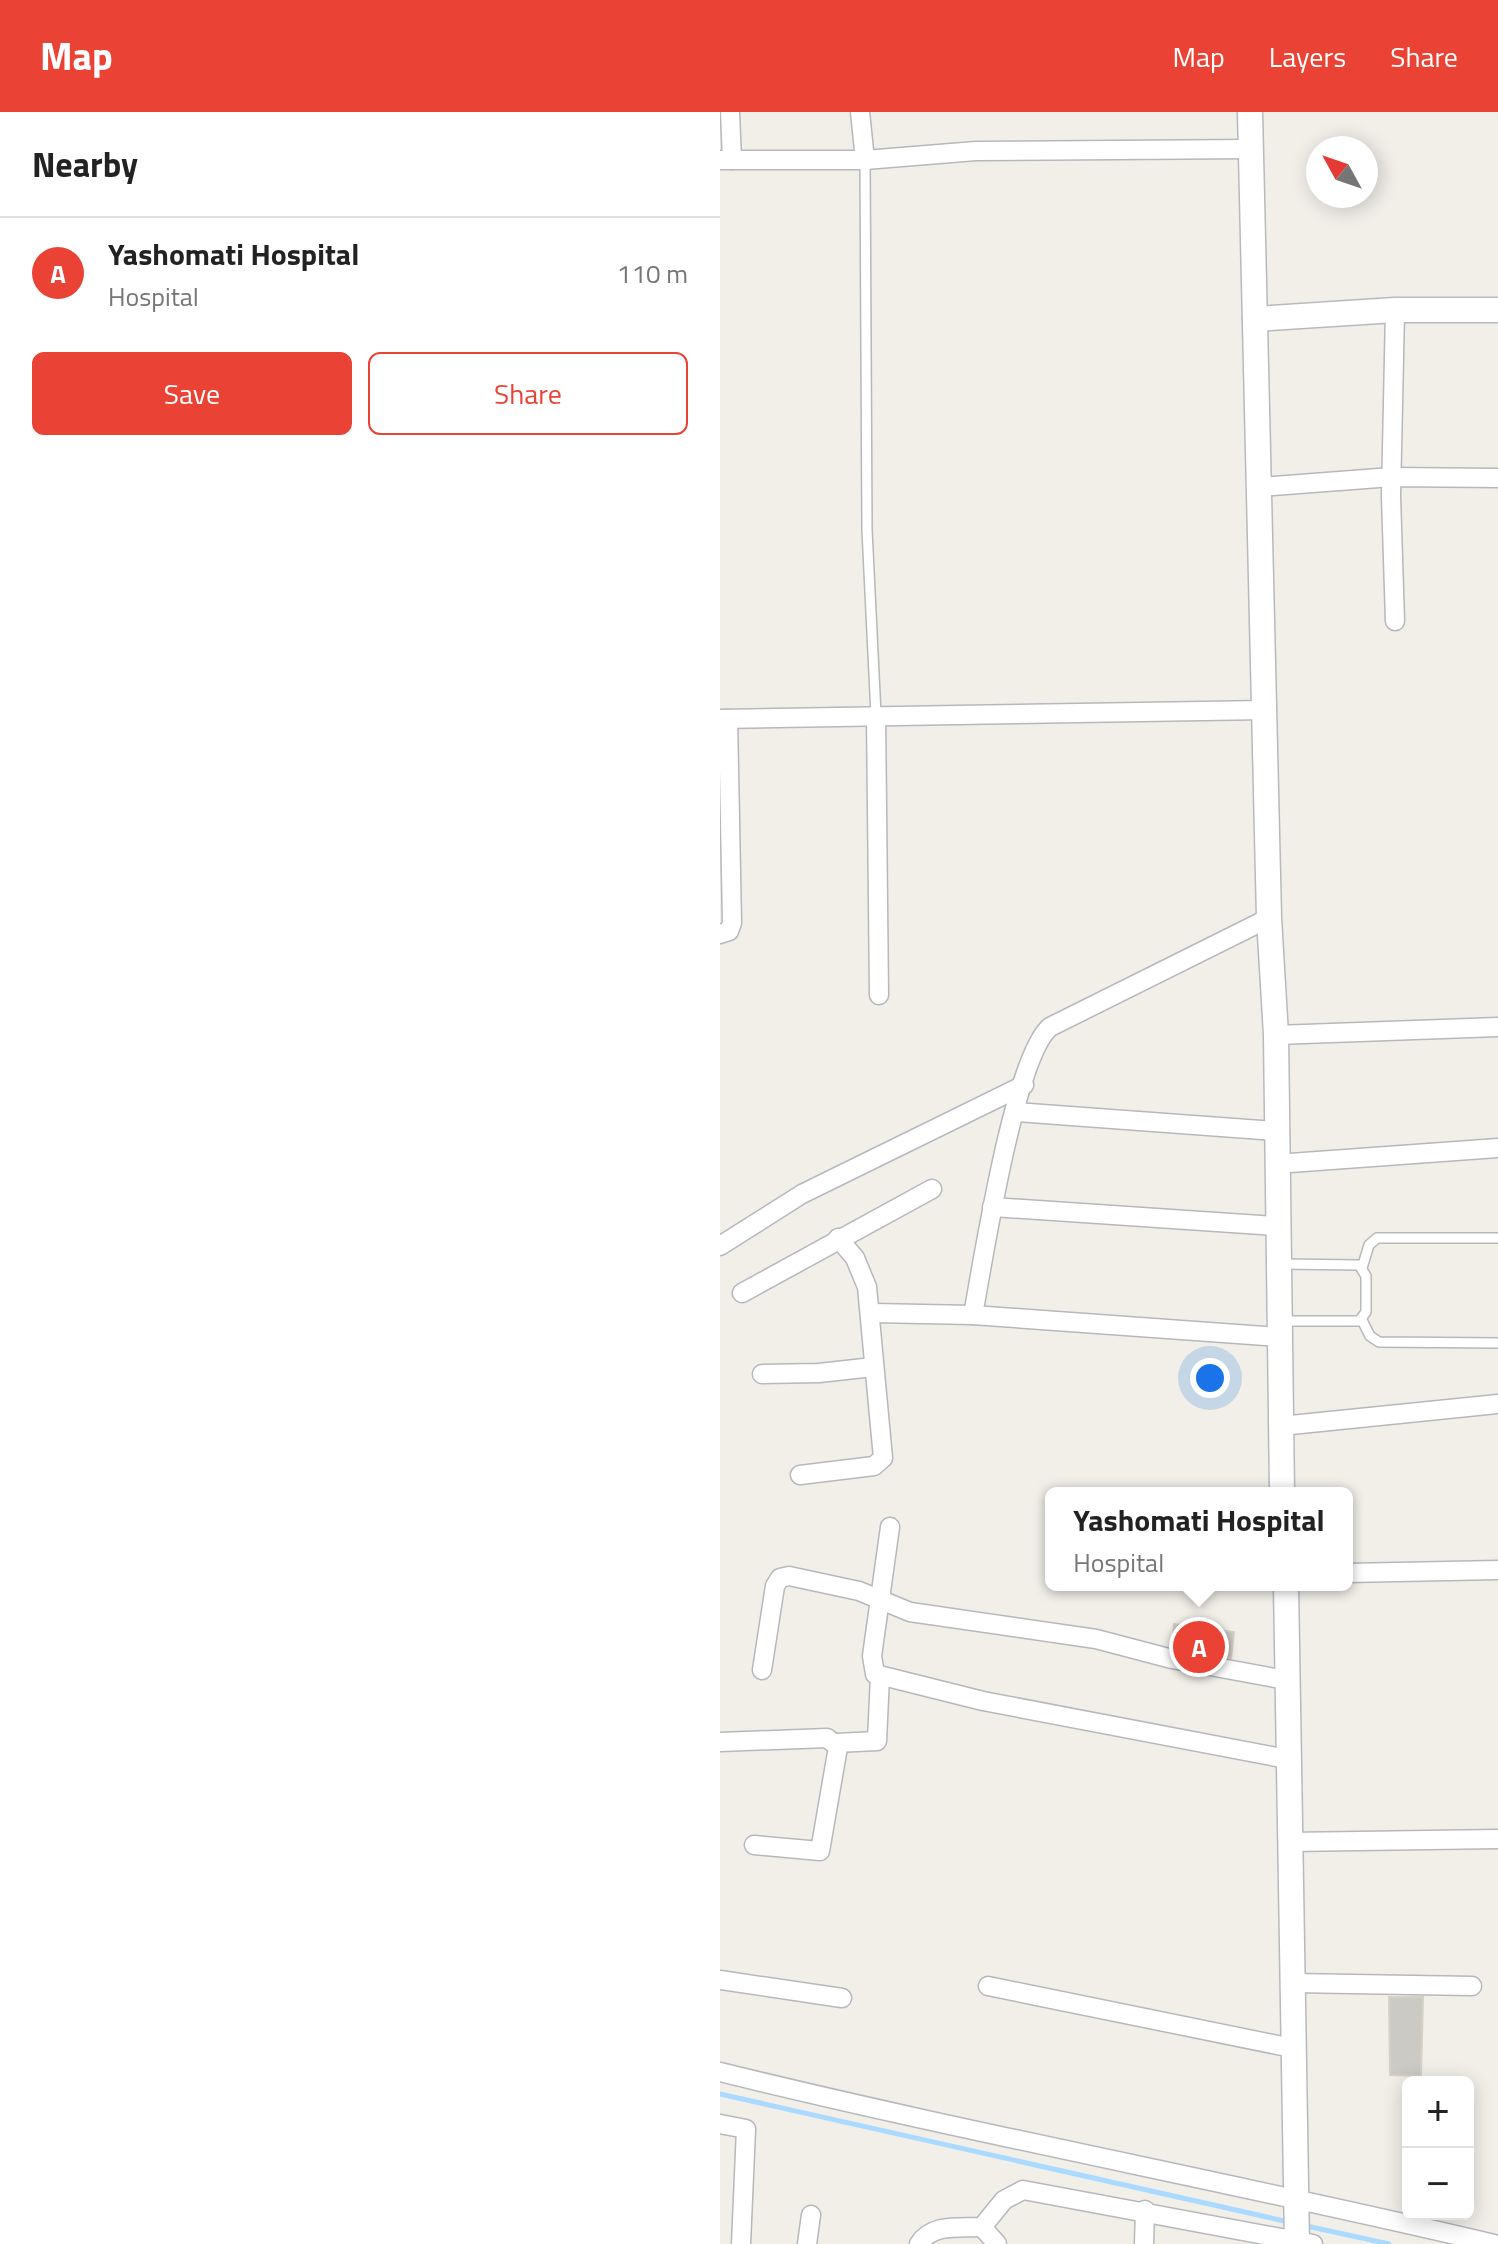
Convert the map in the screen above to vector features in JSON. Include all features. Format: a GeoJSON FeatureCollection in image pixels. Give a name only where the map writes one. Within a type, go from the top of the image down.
{"type":"FeatureCollection","features":[{"type":"Feature","properties":{"kind":"main road"},"geometry":{"type":"LineString","coordinates":[[1250,112],[1269,918],[1276,1035],[1282,1487]]}},
{"type":"Feature","properties":{"kind":"main road"},"geometry":{"type":"LineString","coordinates":[[1255,319],[1395,310],[1498,310]]}},
{"type":"Feature","properties":{"kind":"main road"},"geometry":{"type":"LineString","coordinates":[[1286,1591],[1292,2048],[1299,2230]]}},
{"type":"Feature","properties":{"kind":"street"},"geometry":{"type":"LineString","coordinates":[[730,112],[726,160],[865,160],[976,151],[1251,149]]}},
{"type":"Feature","properties":{"kind":"street"},"geometry":{"type":"LineString","coordinates":[[860,112],[865,160]]}},
{"type":"Feature","properties":{"kind":"street"},"geometry":{"type":"LineString","coordinates":[[1395,310],[1392,477],[1395,621]]}},
{"type":"Feature","properties":{"kind":"street"},"geometry":{"type":"LineString","coordinates":[[1260,487],[1392,477],[1498,478]]}},
{"type":"Feature","properties":{"kind":"street"},"geometry":{"type":"LineString","coordinates":[[720,934],[729,931],[732,923],[724,719],[1265,710]]}},
{"type":"Feature","properties":{"kind":"street"},"geometry":{"type":"LineString","coordinates":[[876,715],[879,995]]}},
{"type":"Feature","properties":{"kind":"street"},"geometry":{"type":"LineString","coordinates":[[973,1315],[992,1207],[1015,1112],[1037,1041],[1050,1027],[1269,918]]}},
{"type":"Feature","properties":{"kind":"street"},"geometry":{"type":"LineString","coordinates":[[1276,1035],[1498,1027]]}},
{"type":"Feature","properties":{"kind":"street"},"geometry":{"type":"LineString","coordinates":[[720,1246],[787,1202],[1024,1085]]}},
{"type":"Feature","properties":{"kind":"street"},"geometry":{"type":"LineString","coordinates":[[1015,1112],[1275,1131]]}},
{"type":"Feature","properties":{"kind":"street"},"geometry":{"type":"LineString","coordinates":[[1276,1164],[1498,1148]]}},
{"type":"Feature","properties":{"kind":"street"},"geometry":{"type":"LineString","coordinates":[[742,1293],[932,1189]]}},
{"type":"Feature","properties":{"kind":"street"},"geometry":{"type":"LineString","coordinates":[[992,1207],[1277,1226]]}},
{"type":"Feature","properties":{"kind":"street"},"geometry":{"type":"LineString","coordinates":[[800,1475],[874,1466],[882,1461],[884,1452],[873,1367],[872,1313],[862,1271],[838,1238]]}},
{"type":"Feature","properties":{"kind":"street"},"geometry":{"type":"LineString","coordinates":[[872,1313],[1278,1329]]}},
{"type":"Feature","properties":{"kind":"street"},"geometry":{"type":"LineString","coordinates":[[762,1374],[819,1373],[873,1367]]}},
{"type":"Feature","properties":{"kind":"street"},"geometry":{"type":"LineString","coordinates":[[1281,1426],[1498,1404]]}},
{"type":"Feature","properties":{"kind":"street"},"geometry":{"type":"LineString","coordinates":[[890,1527],[872,1656],[872,1669],[880,1676],[983,1701],[1287,1759]]}},
{"type":"Feature","properties":{"kind":"street"},"geometry":{"type":"LineString","coordinates":[[1353,1573],[1498,1570]]}},
{"type":"Feature","properties":{"kind":"street"},"geometry":{"type":"LineString","coordinates":[[762,1670],[772,1599],[780,1578],[789,1576],[859,1591],[910,1612],[1096,1639],[1172,1659],[1286,1680]]}},
{"type":"Feature","properties":{"kind":"street"},"geometry":{"type":"LineString","coordinates":[[720,1742],[827,1738],[836,1743],[877,1741],[880,1676]]}},
{"type":"Feature","properties":{"kind":"street"},"geometry":{"type":"LineString","coordinates":[[754,1845],[820,1851],[832,1788],[836,1743]]}},
{"type":"Feature","properties":{"kind":"street"},"geometry":{"type":"LineString","coordinates":[[1289,1842],[1498,1839]]}},
{"type":"Feature","properties":{"kind":"street"},"geometry":{"type":"LineString","coordinates":[[720,1980],[842,1998]]}},
{"type":"Feature","properties":{"kind":"street"},"geometry":{"type":"LineString","coordinates":[[1292,1983],[1472,1986]]}},
{"type":"Feature","properties":{"kind":"street"},"geometry":{"type":"LineString","coordinates":[[988,1986],[1292,2048]]}},
{"type":"Feature","properties":{"kind":"street"},"geometry":{"type":"LineString","coordinates":[[720,2072],[890,2114],[1299,2230]]}},
{"type":"Feature","properties":{"kind":"street"},"geometry":{"type":"LineString","coordinates":[[720,2124],[746,2129],[741,2244]]}},
{"type":"Feature","properties":{"kind":"street"},"geometry":{"type":"LineString","coordinates":[[919,2244],[926,2235],[939,2229],[982,2227],[1004,2200],[1023,2190],[1299,2230],[1494,2244]]}},
{"type":"Feature","properties":{"kind":"street"},"geometry":{"type":"LineString","coordinates":[[1144,2244],[1145,2210]]}},
{"type":"Feature","properties":{"kind":"street"},"geometry":{"type":"LineString","coordinates":[[807,2244],[811,2215]]}},
{"type":"Feature","properties":{"kind":"street"},"geometry":{"type":"LineString","coordinates":[[982,2227],[997,2244]]}},
{"type":"Feature","properties":{"kind":"lane"},"geometry":{"type":"LineString","coordinates":[[865,160],[867,530],[876,715]]}},
{"type":"Feature","properties":{"kind":"lane"},"geometry":{"type":"LineString","coordinates":[[1362,1320],[1366,1312],[1366,1276],[1362,1268],[1369,1245],[1377,1238],[1498,1238]]}},
{"type":"Feature","properties":{"kind":"lane"},"geometry":{"type":"LineString","coordinates":[[1278,1264],[1362,1268]]}},
{"type":"Feature","properties":{"kind":"lane"},"geometry":{"type":"LineString","coordinates":[[1278,1329],[1362,1320]]}},
{"type":"Feature","properties":{"kind":"lane"},"geometry":{"type":"LineString","coordinates":[[1362,1320],[1370,1336],[1379,1342],[1498,1343]]}},
{"type":"Feature","properties":{"kind":"building"},"geometry":{"type":"Polygon","coordinates":[[[1174,1624],[1234,1632],[1231,1658],[1172,1646],[1174,1624]]]}},
{"type":"Feature","properties":{"kind":"building"},"geometry":{"type":"Polygon","coordinates":[[[1389,1997],[1423,1997],[1421,2076],[1390,2075],[1389,1997]]]}},
{"type":"Feature","properties":{"kind":"waterway"},"geometry":{"type":"LineString","coordinates":[[720,2094],[1289,2222]]}},
{"type":"Feature","properties":{"kind":"waterway"},"geometry":{"type":"LineString","coordinates":[[1302,2225],[1389,2244]]}},
{"type":"Feature","properties":{"kind":"place","name":"Yashomati Hospital"},"geometry":{"type":"Point","coordinates":[1199,1647]}}]}
